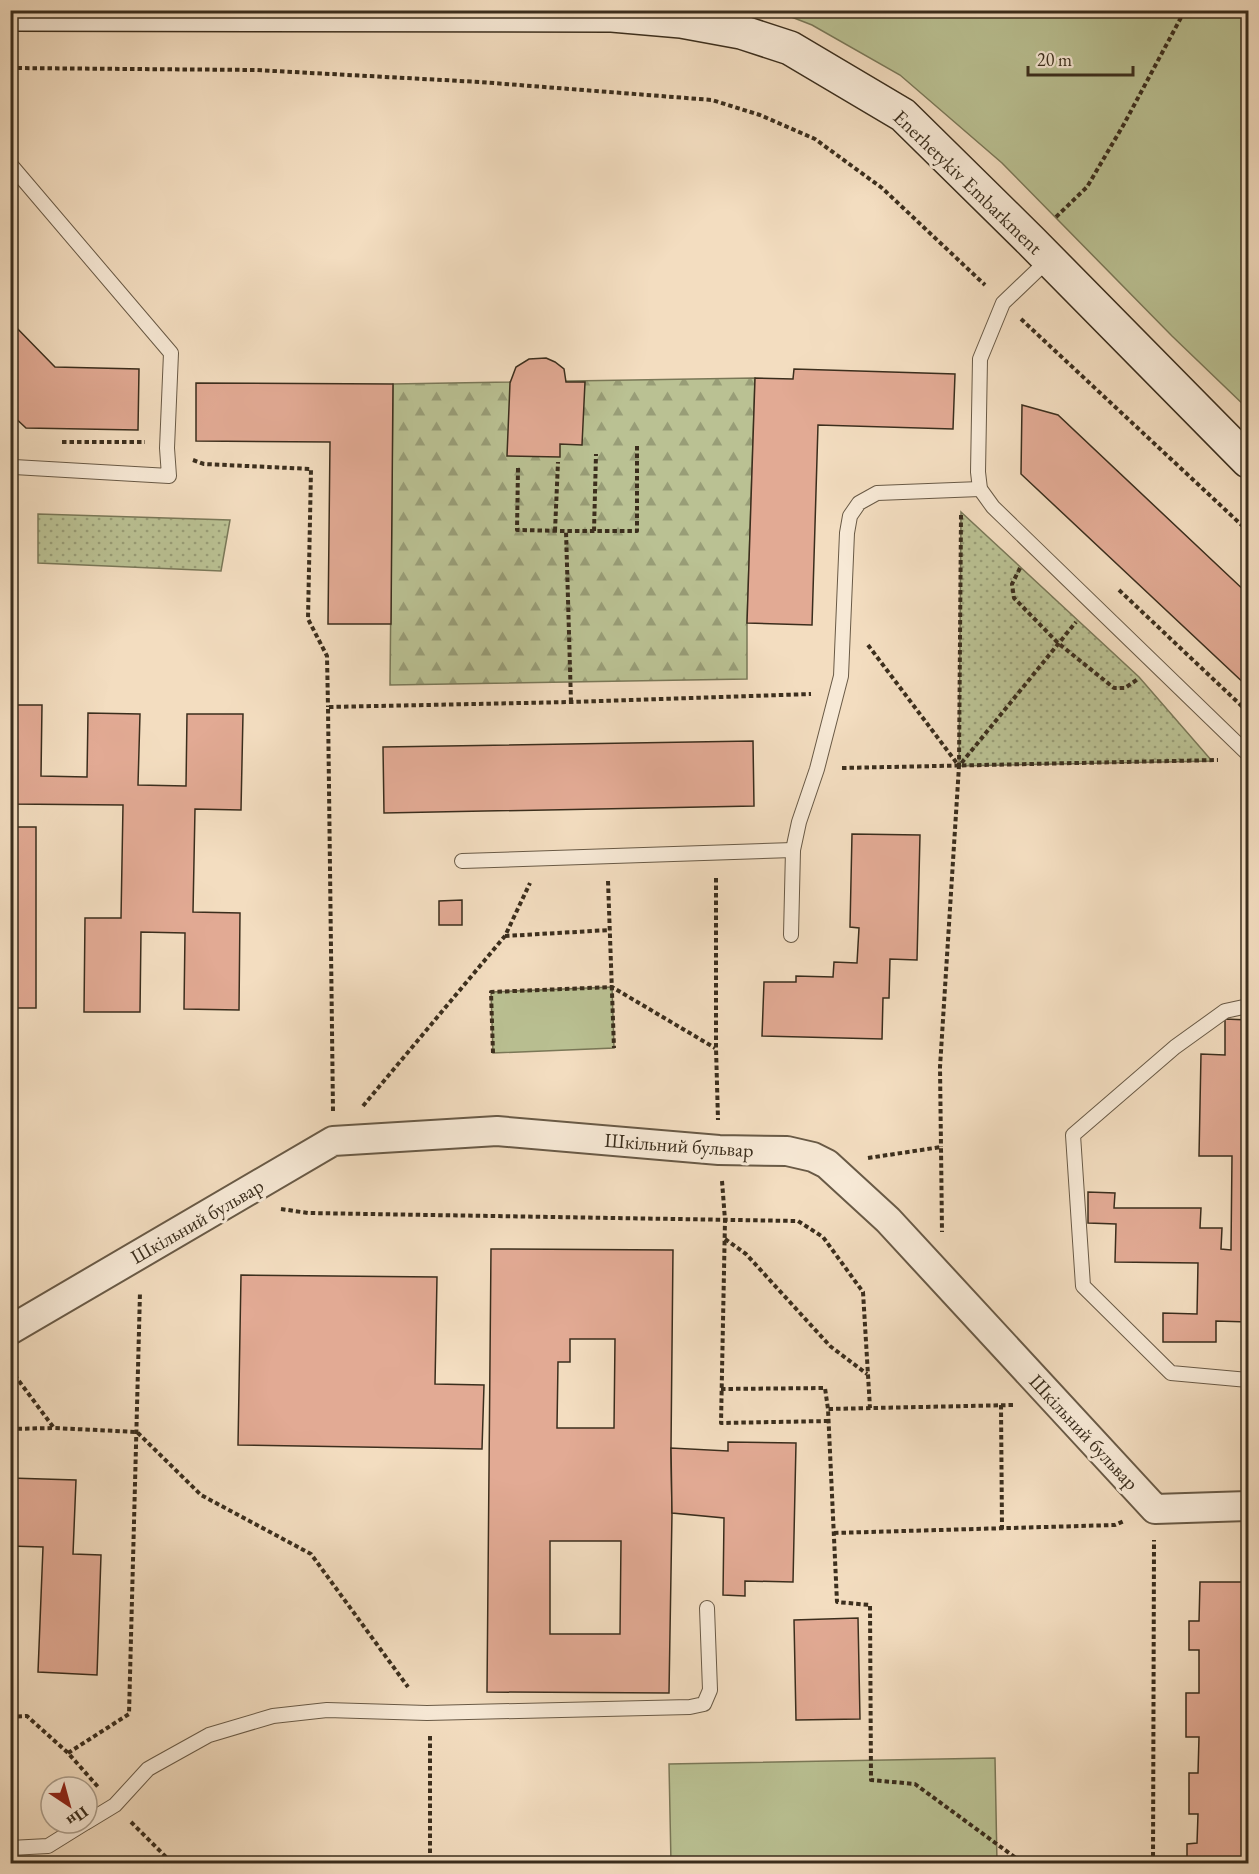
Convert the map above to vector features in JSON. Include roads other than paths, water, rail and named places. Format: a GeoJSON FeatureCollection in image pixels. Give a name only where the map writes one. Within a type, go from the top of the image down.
{"type":"FeatureCollection","features":[{"type":"Feature","properties":{"kind":"street","name":"Enerhetykiv Embarkment"},"geometry":{"type":"LineString","coordinates":[[10,14],[612,15],[681,21],[741,32],[790,48],[903,115],[1248,461]]}},
{"type":"Feature","properties":{"kind":"street","name":"Шкільний бульвар"},"geometry":{"type":"LineString","coordinates":[[10,1330],[333,1141],[497,1131],[719,1150],[787,1151],[813,1157],[827,1164],[888,1220],[1155,1509],[1248,1506]]}},
{"type":"Feature","properties":{"kind":"lane"},"geometry":{"type":"LineString","coordinates":[[10,164],[171,353],[167,448],[169,476],[14,467],[10,463]]}},
{"type":"Feature","properties":{"kind":"lane"},"geometry":{"type":"LineString","coordinates":[[1040,250],[1003,303],[980,359],[978,472],[980,489],[1000,515],[1248,754]]}},
{"type":"Feature","properties":{"kind":"lane"},"geometry":{"type":"LineString","coordinates":[[791,935],[793,850],[841,676],[847,533],[850,516],[859,503],[877,493],[980,489]]}},
{"type":"Feature","properties":{"kind":"lane"},"geometry":{"type":"LineString","coordinates":[[462,861],[793,850]]}},
{"type":"Feature","properties":{"kind":"lane"},"geometry":{"type":"LineString","coordinates":[[1248,1006],[1225,1011],[1175,1047],[1073,1135],[1083,1286],[1171,1373],[1248,1380]]}},
{"type":"Feature","properties":{"kind":"lane"},"geometry":{"type":"LineString","coordinates":[[99,1814],[115,1805],[148,1769],[209,1735],[273,1716],[327,1710],[427,1713],[690,1707],[704,1704],[710,1690],[707,1608]]}},
{"type":"Feature","properties":{"kind":"lane"},"geometry":{"type":"LineString","coordinates":[[10,1848],[48,1846],[65,1835]]}}]}
